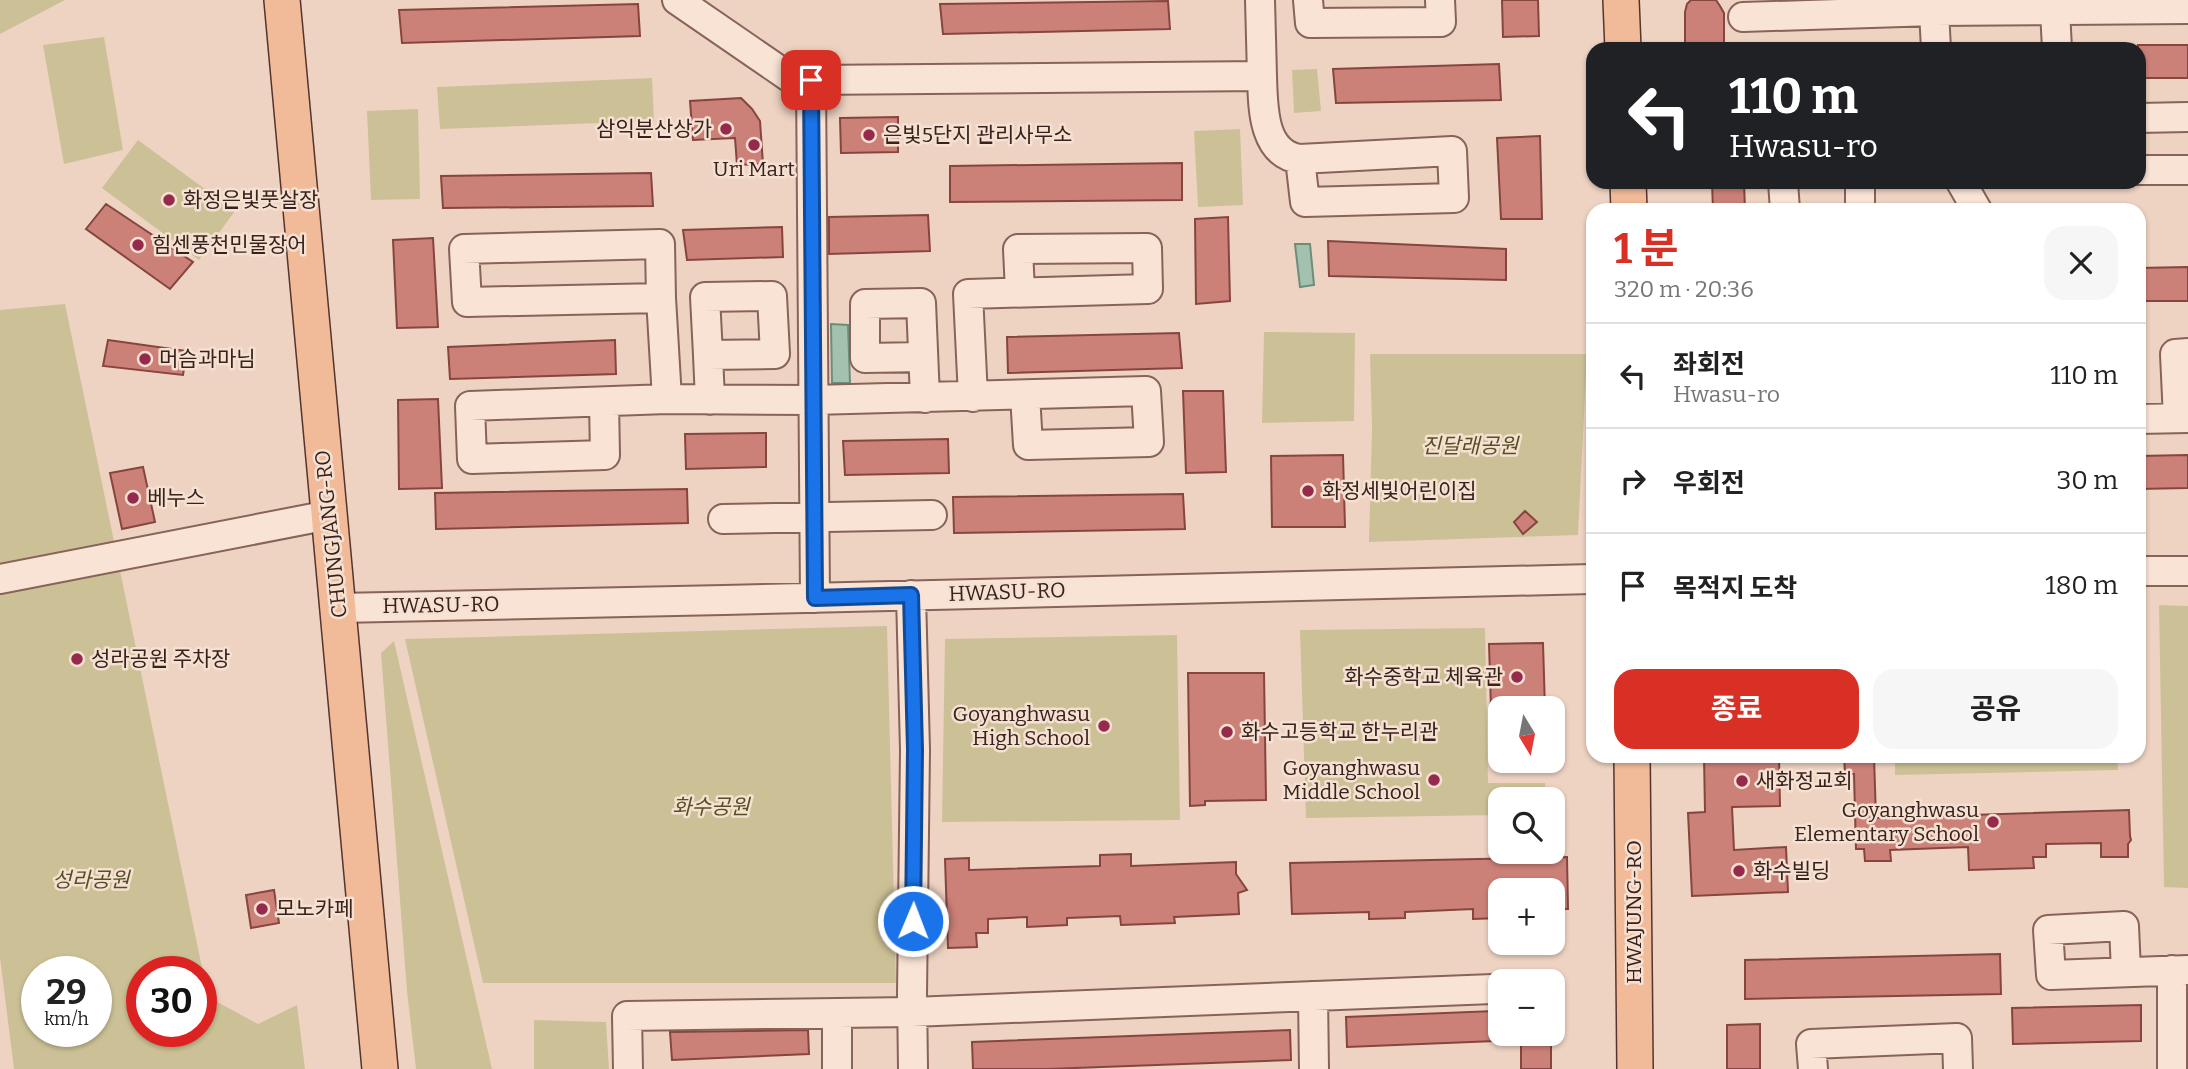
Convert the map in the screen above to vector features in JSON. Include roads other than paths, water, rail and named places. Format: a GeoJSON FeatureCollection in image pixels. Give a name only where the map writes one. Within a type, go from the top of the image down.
{"type":"FeatureCollection","features":[{"type":"Feature","properties":{"kind":"main road","name":"CHUNGJANG-RO"},"geometry":{"type":"LineString","coordinates":[[282,0],[380,1069]]}},
{"type":"Feature","properties":{"kind":"main road"},"geometry":{"type":"LineString","coordinates":[[1620,0],[1623,42]]}},
{"type":"Feature","properties":{"kind":"main road","name":"HWAJUNG-RO"},"geometry":{"type":"LineString","coordinates":[[1632,763],[1635,1069]]}},
{"type":"Feature","properties":{"kind":"street"},"geometry":{"type":"LineString","coordinates":[[677,0],[789,77],[811,80],[1262,76]]}},
{"type":"Feature","properties":{"kind":"street"},"geometry":{"type":"LineString","coordinates":[[1260,0],[1263,109],[1277,149],[1290,157],[1300,159],[1452,151],[1454,198],[1305,202],[1300,159]]}},
{"type":"Feature","properties":{"kind":"street"},"geometry":{"type":"LineString","coordinates":[[1308,0],[1310,23],[1441,22],[1440,0]]}},
{"type":"Feature","properties":{"kind":"street"},"geometry":{"type":"LineString","coordinates":[[1931,6],[1935,42]]}},
{"type":"Feature","properties":{"kind":"street"},"geometry":{"type":"LineString","coordinates":[[1743,17],[1931,6],[2054,10],[2188,9]]}},
{"type":"Feature","properties":{"kind":"street"},"geometry":{"type":"LineString","coordinates":[[2054,10],[2056,42]]}},
{"type":"Feature","properties":{"kind":"street"},"geometry":{"type":"LineString","coordinates":[[811,80],[815,598]]}},
{"type":"Feature","properties":{"kind":"street"},"geometry":{"type":"LineString","coordinates":[[2146,118],[2188,117]]}},
{"type":"Feature","properties":{"kind":"street"},"geometry":{"type":"LineString","coordinates":[[2146,170],[2188,170]]}},
{"type":"Feature","properties":{"kind":"street"},"geometry":{"type":"LineString","coordinates":[[661,298],[467,302],[464,249],[660,244],[667,400]]}},
{"type":"Feature","properties":{"kind":"street"},"geometry":{"type":"LineString","coordinates":[[973,397],[968,294],[1020,292]]}},
{"type":"Feature","properties":{"kind":"street"},"geometry":{"type":"LineString","coordinates":[[2146,419],[2183,418],[2175,354],[2188,353]]}},
{"type":"Feature","properties":{"kind":"street"},"geometry":{"type":"LineString","coordinates":[[708,355],[710,400]]}},
{"type":"Feature","properties":{"kind":"street"},"geometry":{"type":"LineString","coordinates":[[923,357],[925,398]]}},
{"type":"Feature","properties":{"kind":"street"},"geometry":{"type":"LineString","coordinates":[[604,402],[604,455],[472,459],[470,405],[667,400],[1025,395]]}},
{"type":"Feature","properties":{"kind":"street"},"geometry":{"type":"LineString","coordinates":[[0,579],[329,515]]}},
{"type":"Feature","properties":{"kind":"street"},"geometry":{"type":"LineString","coordinates":[[723,519],[932,515]]}},
{"type":"Feature","properties":{"kind":"street"},"geometry":{"type":"LineString","coordinates":[[2146,571],[2188,571]]}},
{"type":"Feature","properties":{"kind":"street","name":"HWASU-RO"},"geometry":{"type":"LineString","coordinates":[[338,608],[1586,579]]}},
{"type":"Feature","properties":{"kind":"street"},"geometry":{"type":"LineString","coordinates":[[911,595],[915,750],[913,1069]]}},
{"type":"Feature","properties":{"kind":"street"},"geometry":{"type":"LineString","coordinates":[[2126,972],[2180,970],[2172,1069]]}},
{"type":"Feature","properties":{"kind":"street"},"geometry":{"type":"LineString","coordinates":[[628,1069],[627,1016],[837,1013],[912,1003],[1313,996],[1488,989]]}},
{"type":"Feature","properties":{"kind":"street"},"geometry":{"type":"LineString","coordinates":[[1313,996],[1314,1069]]}},
{"type":"Feature","properties":{"kind":"street"},"geometry":{"type":"LineString","coordinates":[[836,1069],[837,1013]]}},
{"type":"Feature","properties":{"kind":"street"},"geometry":{"type":"LineString","coordinates":[[1813,1069],[1811,1044],[1957,1038],[1958,1069]]}},
{"type":"Feature","properties":{"kind":"place","name":"삼익분산상가"},"geometry":{"type":"Point","coordinates":[726,129]}},
{"type":"Feature","properties":{"kind":"place","name":"은빛5단지 관리사무소"},"geometry":{"type":"Point","coordinates":[869,135]}},
{"type":"Feature","properties":{"kind":"place","name":"Uri Mart"},"geometry":{"type":"Point","coordinates":[754,145]}},
{"type":"Feature","properties":{"kind":"place","name":"화정은빛풋살장"},"geometry":{"type":"Point","coordinates":[169,200]}},
{"type":"Feature","properties":{"kind":"place","name":"힘센풍천민물장어"},"geometry":{"type":"Point","coordinates":[138,245]}},
{"type":"Feature","properties":{"kind":"place","name":"머슴과마님"},"geometry":{"type":"Point","coordinates":[145,359]}},
{"type":"Feature","properties":{"kind":"place","name":"화정세빛어린이집"},"geometry":{"type":"Point","coordinates":[1308,491]}},
{"type":"Feature","properties":{"kind":"place","name":"베누스"},"geometry":{"type":"Point","coordinates":[133,498]}},
{"type":"Feature","properties":{"kind":"place","name":"성라공원 주차장"},"geometry":{"type":"Point","coordinates":[77,659]}},
{"type":"Feature","properties":{"kind":"place","name":"화수중학교 체육관"},"geometry":{"type":"Point","coordinates":[1517,677]}},
{"type":"Feature","properties":{"kind":"place","name":"Goyanghwasu High School"},"geometry":{"type":"Point","coordinates":[1104,726]}},
{"type":"Feature","properties":{"kind":"place","name":"화수고등학교 한누리관"},"geometry":{"type":"Point","coordinates":[1227,732]}},
{"type":"Feature","properties":{"kind":"place","name":"Goyanghwasu Middle School"},"geometry":{"type":"Point","coordinates":[1434,780]}},
{"type":"Feature","properties":{"kind":"place","name":"새화정교회"},"geometry":{"type":"Point","coordinates":[1742,781]}},
{"type":"Feature","properties":{"kind":"place","name":"Goyanghwasu Elementary School"},"geometry":{"type":"Point","coordinates":[1993,822]}},
{"type":"Feature","properties":{"kind":"place","name":"화수빌딩"},"geometry":{"type":"Point","coordinates":[1739,871]}},
{"type":"Feature","properties":{"kind":"place","name":"모노카페"},"geometry":{"type":"Point","coordinates":[262,909]}},
{"type":"Feature","properties":{"kind":"park label","name":"진달래공원"},"geometry":{"type":"Point","coordinates":[1470,446]}},
{"type":"Feature","properties":{"kind":"park label","name":"화수공원"},"geometry":{"type":"Point","coordinates":[711,807]}},
{"type":"Feature","properties":{"kind":"park label","name":"성라공원"},"geometry":{"type":"Point","coordinates":[91,880]}}]}
